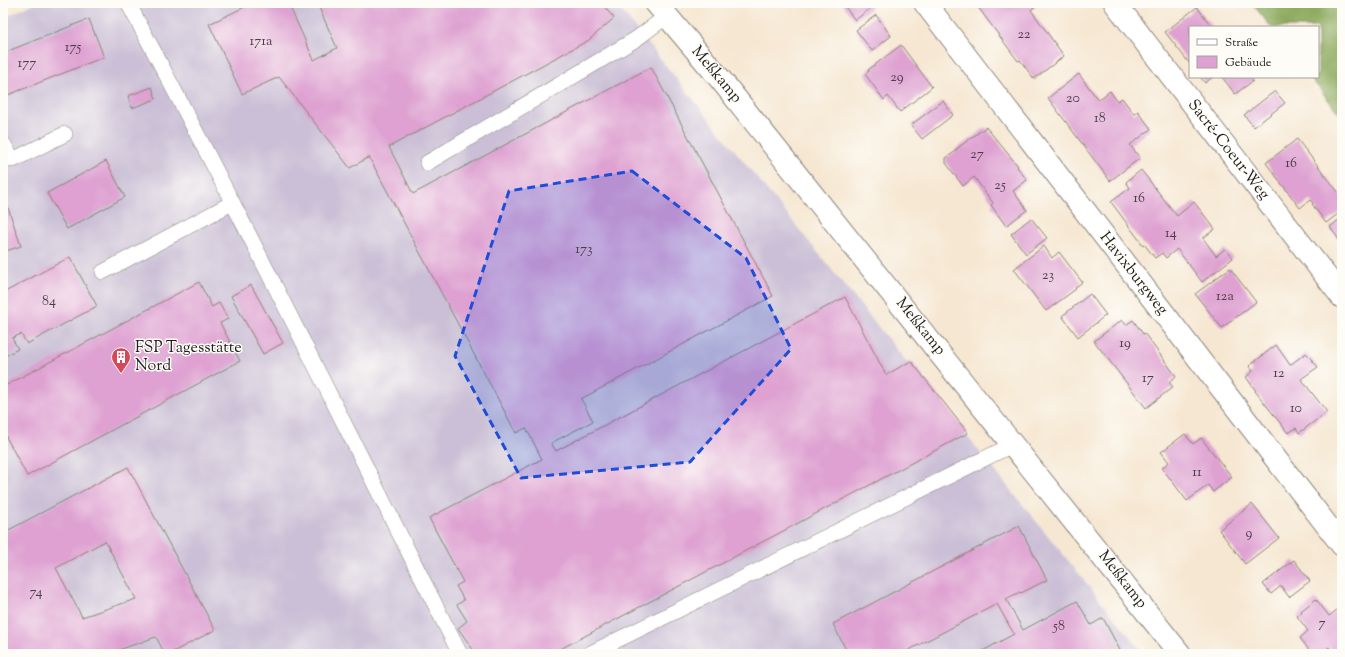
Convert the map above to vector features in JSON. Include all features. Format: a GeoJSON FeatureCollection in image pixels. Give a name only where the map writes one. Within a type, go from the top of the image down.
{"type":"FeatureCollection","features":[{"type":"Feature","properties":{"kind":"street","name":"Havixburgweg"},"geometry":{"type":"LineString","coordinates":[[925,3],[1342,544]]}},
{"type":"Feature","properties":{"kind":"street","name":"Sacré-Coeur-Weg"},"geometry":{"type":"LineString","coordinates":[[1115,3],[1342,297]]}},
{"type":"Feature","properties":{"kind":"street","name":"Meßkamp"},"geometry":{"type":"LineString","coordinates":[[661,9],[721,80],[1014,444],[1180,654]]}},
{"type":"Feature","properties":{"kind":"lane"},"geometry":{"type":"LineString","coordinates":[[128,3],[232,203],[460,654]]}},
{"type":"Feature","properties":{"kind":"lane"},"geometry":{"type":"LineString","coordinates":[[427,163],[636,39],[661,9]]}},
{"type":"Feature","properties":{"kind":"lane"},"geometry":{"type":"LineString","coordinates":[[3,143],[13,160],[65,134]]}},
{"type":"Feature","properties":{"kind":"lane"},"geometry":{"type":"LineString","coordinates":[[103,272],[232,203]]}},
{"type":"Feature","properties":{"kind":"lane"},"geometry":{"type":"LineString","coordinates":[[589,654],[1014,444]]}},
{"type":"Feature","properties":{"kind":"highlighted area"},"geometry":{"type":"Polygon","coordinates":[[[632,171],[746,258],[791,349],[690,462],[521,478],[455,356],[509,191],[632,171]]]}},
{"type":"Feature","properties":{"kind":"shaded area"},"geometry":{"type":"Polygon","coordinates":[[[35,3],[615,3],[1144,654],[3,654],[3,18],[35,3]]]}},
{"type":"Feature","properties":{"kind":"green space"},"geometry":{"type":"Polygon","coordinates":[[[1252,3],[1342,3],[1342,117],[1311,78],[1319,78],[1319,26],[1270,26],[1252,3]]]}},
{"type":"Feature","properties":{"kind":"building"},"geometry":{"type":"Polygon","coordinates":[[[253,3],[288,3],[314,60],[337,48],[317,3],[601,3],[614,18],[589,40],[389,147],[413,194],[651,67],[773,296],[581,399],[593,421],[551,443],[556,451],[845,297],[886,375],[911,361],[968,433],[551,654],[476,654],[458,628],[467,621],[457,605],[464,600],[456,586],[463,582],[429,518],[542,459],[526,428],[516,433],[369,157],[350,168],[279,77],[242,94],[209,24],[253,3]]]}},
{"type":"Feature","properties":{"kind":"building"},"geometry":{"type":"Polygon","coordinates":[[[842,3],[867,3],[871,8],[855,20],[842,3]]]}},
{"type":"Feature","properties":{"kind":"building"},"geometry":{"type":"Polygon","coordinates":[[[975,3],[1039,3],[1031,10],[1064,56],[1034,79],[1020,60],[1018,61],[975,3]]]}},
{"type":"Feature","properties":{"kind":"building"},"geometry":{"type":"Polygon","coordinates":[[[1197,7],[1211,26],[1189,26],[1189,63],[1165,32],[1197,7]]]}},
{"type":"Feature","properties":{"kind":"building"},"geometry":{"type":"Polygon","coordinates":[[[876,15],[891,36],[872,51],[856,30],[876,15]]]}},
{"type":"Feature","properties":{"kind":"building"},"geometry":{"type":"Polygon","coordinates":[[[89,19],[104,57],[8,95],[3,81],[3,53],[89,19]]]}},
{"type":"Feature","properties":{"kind":"building"},"geometry":{"type":"Polygon","coordinates":[[[901,45],[932,87],[900,112],[888,96],[884,100],[865,74],[869,71],[868,70],[901,45]]]}},
{"type":"Feature","properties":{"kind":"building"},"geometry":{"type":"Polygon","coordinates":[[[1079,74],[1098,100],[1110,91],[1117,101],[1122,98],[1134,114],[1138,111],[1151,129],[1130,145],[1140,158],[1110,181],[1048,98],[1079,74]]]}},
{"type":"Feature","properties":{"kind":"building"},"geometry":{"type":"Polygon","coordinates":[[[1201,78],[1212,78],[1205,83],[1201,78]]]}},
{"type":"Feature","properties":{"kind":"building"},"geometry":{"type":"Polygon","coordinates":[[[1223,78],[1251,78],[1253,81],[1235,94],[1223,78]]]}},
{"type":"Feature","properties":{"kind":"building"},"geometry":{"type":"Polygon","coordinates":[[[152,87],[156,99],[132,108],[128,96],[152,87]]]}},
{"type":"Feature","properties":{"kind":"building"},"geometry":{"type":"Polygon","coordinates":[[[1275,91],[1285,103],[1254,127],[1244,115],[1275,91]]]}},
{"type":"Feature","properties":{"kind":"building"},"geometry":{"type":"Polygon","coordinates":[[[943,101],[953,115],[922,139],[911,125],[943,101]]]}},
{"type":"Feature","properties":{"kind":"building"},"geometry":{"type":"Polygon","coordinates":[[[986,127],[1018,166],[1017,167],[1027,180],[1013,191],[1027,210],[1006,226],[991,205],[993,203],[974,177],[963,186],[946,163],[946,158],[986,127]]]}},
{"type":"Feature","properties":{"kind":"building"},"geometry":{"type":"Polygon","coordinates":[[[1297,139],[1342,197],[1342,211],[1326,223],[1310,200],[1300,208],[1266,163],[1297,139]]]}},
{"type":"Feature","properties":{"kind":"building"},"geometry":{"type":"Polygon","coordinates":[[[106,161],[125,197],[67,229],[47,193],[106,161]]]}},
{"type":"Feature","properties":{"kind":"building"},"geometry":{"type":"Polygon","coordinates":[[[1141,170],[1177,216],[1194,202],[1215,229],[1203,238],[1216,256],[1225,249],[1233,258],[1202,282],[1177,249],[1166,258],[1162,253],[1155,258],[1144,244],[1143,245],[1111,202],[1130,188],[1126,182],[1141,170]]]}},
{"type":"Feature","properties":{"kind":"building"},"geometry":{"type":"Polygon","coordinates":[[[3,193],[21,246],[3,252],[3,193]]]}},
{"type":"Feature","properties":{"kind":"building"},"geometry":{"type":"Polygon","coordinates":[[[1342,217],[1342,244],[1330,227],[1342,217]]]}},
{"type":"Feature","properties":{"kind":"building"},"geometry":{"type":"Polygon","coordinates":[[[1031,218],[1047,238],[1026,254],[1011,234],[1031,218]]]}},
{"type":"Feature","properties":{"kind":"building"},"geometry":{"type":"Polygon","coordinates":[[[1044,246],[1052,258],[1059,252],[1082,282],[1075,288],[1076,289],[1046,311],[1014,269],[1044,246]]]}},
{"type":"Feature","properties":{"kind":"building"},"geometry":{"type":"Polygon","coordinates":[[[70,257],[97,306],[27,344],[21,334],[12,338],[18,349],[3,357],[3,306],[6,305],[3,300],[3,293],[70,257]]]}},
{"type":"Feature","properties":{"kind":"building"},"geometry":{"type":"Polygon","coordinates":[[[1230,268],[1256,302],[1222,328],[1195,294],[1230,268]]]}},
{"type":"Feature","properties":{"kind":"building","name":"FSP Tagesstätte Nord"},"geometry":{"type":"Polygon","coordinates":[[[199,282],[212,307],[219,303],[228,319],[220,323],[240,361],[27,476],[3,431],[3,387],[199,282]]]}},
{"type":"Feature","properties":{"kind":"building"},"geometry":{"type":"Polygon","coordinates":[[[251,285],[283,343],[263,354],[231,296],[251,285]]]}},
{"type":"Feature","properties":{"kind":"building"},"geometry":{"type":"Polygon","coordinates":[[[1090,294],[1106,315],[1078,337],[1062,316],[1090,294]]]}},
{"type":"Feature","properties":{"kind":"building"},"geometry":{"type":"Polygon","coordinates":[[[1122,320],[1126,325],[1133,320],[1176,376],[1169,382],[1173,387],[1146,408],[1094,341],[1122,320]]]}},
{"type":"Feature","properties":{"kind":"building"},"geometry":{"type":"Polygon","coordinates":[[[1276,345],[1290,365],[1306,353],[1318,367],[1301,379],[1327,412],[1299,433],[1296,428],[1288,433],[1246,377],[1253,371],[1249,366],[1276,345]]]}},
{"type":"Feature","properties":{"kind":"building"},"geometry":{"type":"Polygon","coordinates":[[[1185,434],[1193,444],[1201,438],[1232,477],[1213,492],[1208,485],[1187,501],[1162,468],[1169,462],[1161,452],[1185,434]]]}},
{"type":"Feature","properties":{"kind":"building"},"geometry":{"type":"Polygon","coordinates":[[[128,467],[215,630],[169,654],[165,654],[156,637],[107,654],[3,654],[3,533],[128,467]],[[105,541],[56,568],[82,617],[136,599],[105,541]]]}},
{"type":"Feature","properties":{"kind":"building"},"geometry":{"type":"Polygon","coordinates":[[[1252,504],[1279,538],[1245,564],[1219,530],[1252,504]]]}},
{"type":"Feature","properties":{"kind":"building"},"geometry":{"type":"Polygon","coordinates":[[[1019,526],[1047,580],[1006,599],[1023,630],[1077,601],[1091,625],[1103,618],[1122,654],[977,654],[1014,634],[997,604],[909,650],[911,654],[848,654],[833,624],[1019,526]]]}},
{"type":"Feature","properties":{"kind":"building"},"geometry":{"type":"Polygon","coordinates":[[[1294,560],[1310,581],[1289,597],[1281,586],[1271,594],[1263,584],[1294,560]]]}},
{"type":"Feature","properties":{"kind":"building"},"geometry":{"type":"Polygon","coordinates":[[[1316,599],[1329,616],[1342,606],[1342,654],[1334,654],[1329,647],[1321,654],[1312,654],[1300,638],[1308,631],[1297,616],[1316,599]]]}},
{"type":"Feature","properties":{"kind":"place","name":"FSP Tagesstätte Nord"},"geometry":{"type":"Point","coordinates":[121,374]}}]}
